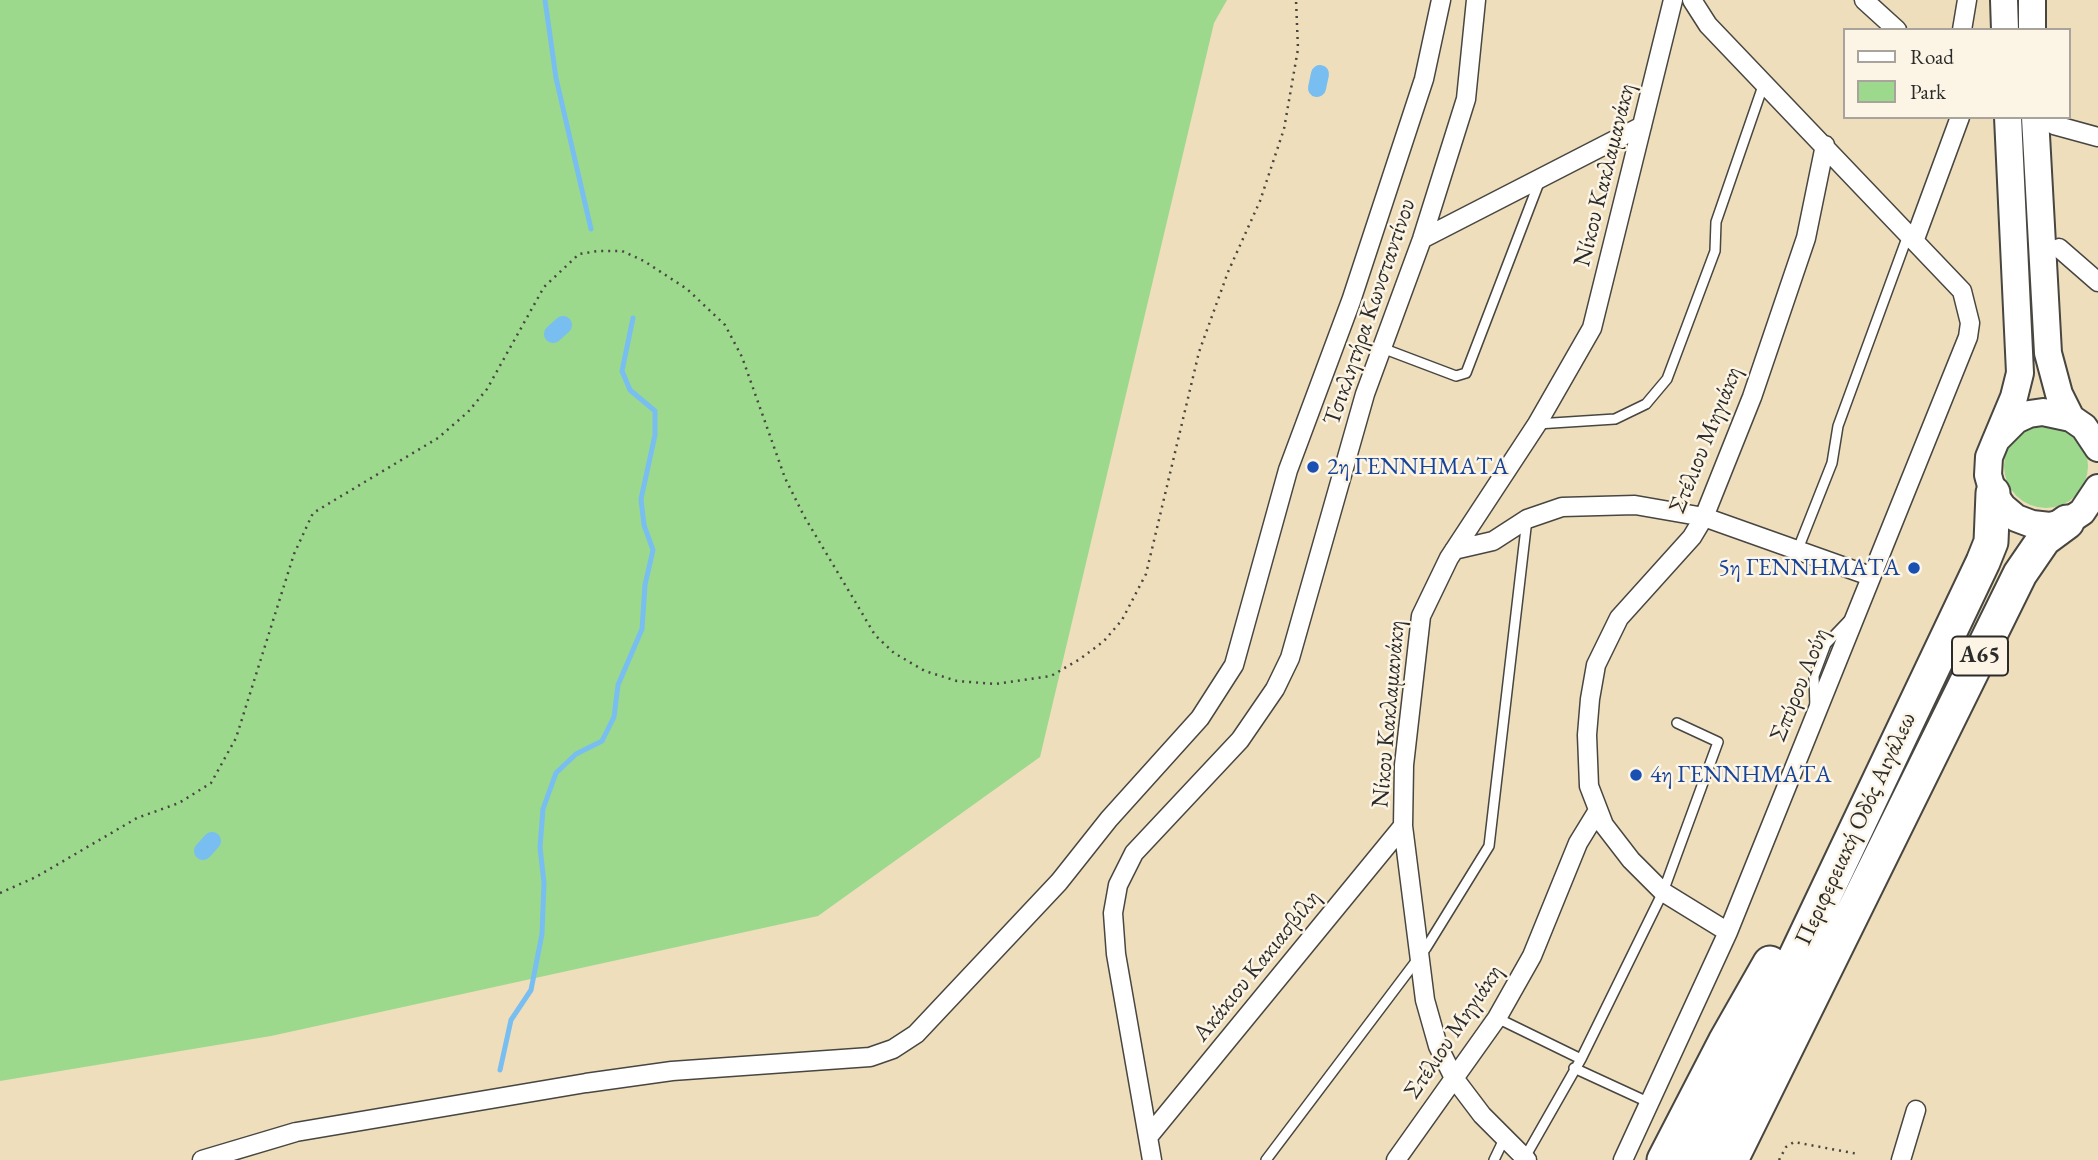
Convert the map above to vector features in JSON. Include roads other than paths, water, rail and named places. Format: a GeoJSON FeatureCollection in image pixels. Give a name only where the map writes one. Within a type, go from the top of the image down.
{"type":"FeatureCollection","features":[{"type":"Feature","properties":{"kind":"highway","name":"Περιφερειακή Οδός Αιγάλεω"},"geometry":{"type":"LineString","coordinates":[[1699,1160],[1987,552],[1994,519],[1993,493]]}},
{"type":"Feature","properties":{"kind":"highway","name":"Περιφερειακή Οδός Αιγάλεω"},"geometry":{"type":"LineString","coordinates":[[1731,1160],[2020,573],[2044,539],[2067,522]]}},
{"type":"Feature","properties":{"kind":"highway"},"geometry":{"type":"LineString","coordinates":[[1664,1160],[1725,1042],[1809,896],[1847,852]]}},
{"type":"Feature","properties":{"kind":"main road"},"geometry":{"type":"LineString","coordinates":[[2004,0],[2005,28]]}},
{"type":"Feature","properties":{"kind":"main road"},"geometry":{"type":"LineString","coordinates":[[2032,0],[2032,28]]}},
{"type":"Feature","properties":{"kind":"main road"},"geometry":{"type":"LineString","coordinates":[[2008,119],[2020,373],[2014,397],[1989,457],[1988,475],[1993,493],[2003,507],[2016,518],[2032,524],[2050,526],[2067,522],[2082,512],[2098,488]]}},
{"type":"Feature","properties":{"kind":"main road"},"geometry":{"type":"LineString","coordinates":[[2045,121],[2048,353],[2059,394],[2071,418]]}},
{"type":"Feature","properties":{"kind":"main road"},"geometry":{"type":"LineString","coordinates":[[1996,440],[2016,420],[2043,412],[2071,418],[2084,427],[2098,448]]}},
{"type":"Feature","properties":{"kind":"street"},"geometry":{"type":"LineString","coordinates":[[202,1160],[296,1132],[586,1083],[672,1071],[870,1057],[892,1049],[916,1034],[1059,882],[1109,819],[1200,718],[1234,665],[1288,470],[1351,301],[1424,79],[1441,0]]}},
{"type":"Feature","properties":{"kind":"street","name":"Τσικλητήρα Κωνσταντίνου"},"geometry":{"type":"LineString","coordinates":[[1152,1160],[1116,954],[1113,912],[1118,885],[1134,853],[1240,740],[1284,672],[1315,578],[1365,394],[1422,239],[1466,99],[1476,0]]}},
{"type":"Feature","properties":{"kind":"street","name":"Νίκου Κακλαμανάκη"},"geometry":{"type":"LineString","coordinates":[[1525,1159],[1482,1115],[1454,1078],[1432,1028],[1418,955],[1403,826],[1404,765],[1421,616],[1454,550],[1536,424],[1592,328],[1673,0]]}},
{"type":"Feature","properties":{"kind":"street"},"geometry":{"type":"LineString","coordinates":[[1692,0],[1708,25],[1912,236],[1959,119]]}},
{"type":"Feature","properties":{"kind":"street"},"geometry":{"type":"LineString","coordinates":[[1864,0],[1895,28]]}},
{"type":"Feature","properties":{"kind":"street"},"geometry":{"type":"LineString","coordinates":[[1962,28],[1967,0]]}},
{"type":"Feature","properties":{"kind":"street"},"geometry":{"type":"LineString","coordinates":[[2045,121],[2098,137]]}},
{"type":"Feature","properties":{"kind":"street"},"geometry":{"type":"LineString","coordinates":[[1422,239],[1642,126]]}},
{"type":"Feature","properties":{"kind":"street","name":"Στέλιου Μηγιάκη"},"geometry":{"type":"LineString","coordinates":[[1728,932],[1662,892],[1630,860],[1597,812],[1589,786],[1588,714],[1596,665],[1619,618],[1692,537],[1704,517],[1752,397],[1806,238],[1825,145]]}},
{"type":"Feature","properties":{"kind":"street","name":"Σπύρου Λούη"},"geometry":{"type":"LineString","coordinates":[[1623,1160],[1728,932],[1968,337],[1970,323],[1962,291],[1912,236]]}},
{"type":"Feature","properties":{"kind":"street"},"geometry":{"type":"LineString","coordinates":[[2059,248],[2098,282]]}},
{"type":"Feature","properties":{"kind":"street"},"geometry":{"type":"LineString","coordinates":[[1454,550],[1493,541],[1527,519],[1562,508],[1606,504],[1663,509],[1704,517],[1870,576]]}},
{"type":"Feature","properties":{"kind":"street","name":"Στέλιου Μηγιάκη"},"geometry":{"type":"LineString","coordinates":[[1396,1160],[1497,1018],[1532,956],[1578,843],[1597,812]]}},
{"type":"Feature","properties":{"kind":"street","name":"Ακάκιου Κακιασβίλη"},"geometry":{"type":"LineString","coordinates":[[1148,1138],[1403,826]]}},
{"type":"Feature","properties":{"kind":"street"},"geometry":{"type":"LineString","coordinates":[[1901,1160],[1916,1110]]}},
{"type":"Feature","properties":{"kind":"lane"},"geometry":{"type":"LineString","coordinates":[[1536,424],[1615,419],[1646,404],[1667,379],[1715,251],[1716,222],[1764,83]]}},
{"type":"Feature","properties":{"kind":"lane"},"geometry":{"type":"LineString","coordinates":[[1382,348],[1456,376],[1466,373],[1540,178]]}},
{"type":"Feature","properties":{"kind":"lane"},"geometry":{"type":"LineString","coordinates":[[1798,549],[1832,463],[1838,426],[1912,236]]}},
{"type":"Feature","properties":{"kind":"lane"},"geometry":{"type":"LineString","coordinates":[[1266,1160],[1418,955],[1426,948],[1485,855],[1492,838],[1527,519]]}},
{"type":"Feature","properties":{"kind":"lane"},"geometry":{"type":"LineString","coordinates":[[1525,1159],[1581,1059],[1662,892],[1718,742],[1677,723]]}},
{"type":"Feature","properties":{"kind":"lane"},"geometry":{"type":"LineString","coordinates":[[1497,1018],[1581,1059]]}},
{"type":"Feature","properties":{"kind":"lane"},"geometry":{"type":"LineString","coordinates":[[1574,1068],[1650,1103]]}},
{"type":"Feature","properties":{"kind":"lane"},"geometry":{"type":"LineString","coordinates":[[1494,1160],[1504,1137]]}},
{"type":"Feature","properties":{"kind":"waterway"},"geometry":{"type":"LineString","coordinates":[[545,0],[556,78],[591,229]]}},
{"type":"Feature","properties":{"kind":"waterway"},"geometry":{"type":"LineString","coordinates":[[1317,88],[1320,74]]}},
{"type":"Feature","properties":{"kind":"waterway"},"geometry":{"type":"LineString","coordinates":[[500,1070],[511,1020],[531,990],[542,934],[544,883],[540,847],[543,809],[556,773],[576,754],[602,741],[614,717],[618,685],[642,629],[645,585],[653,550],[644,525],[641,499],[655,435],[655,411],[630,390],[622,371],[633,318]]}},
{"type":"Feature","properties":{"kind":"waterway"},"geometry":{"type":"LineString","coordinates":[[553,334],[563,325]]}},
{"type":"Feature","properties":{"kind":"waterway"},"geometry":{"type":"LineString","coordinates":[[203,851],[212,841]]}},
{"type":"Feature","properties":{"kind":"place","name":"2η ΓΕΝΝΗΜΑΤΑ"},"geometry":{"type":"Point","coordinates":[1313,467]}},
{"type":"Feature","properties":{"kind":"place","name":"5η ΓΕΝΝΗΜΑΤΑ"},"geometry":{"type":"Point","coordinates":[1914,568]}},
{"type":"Feature","properties":{"kind":"place","name":"4η ΓΕΝΝΗΜΑΤΑ"},"geometry":{"type":"Point","coordinates":[1636,775]}}]}
